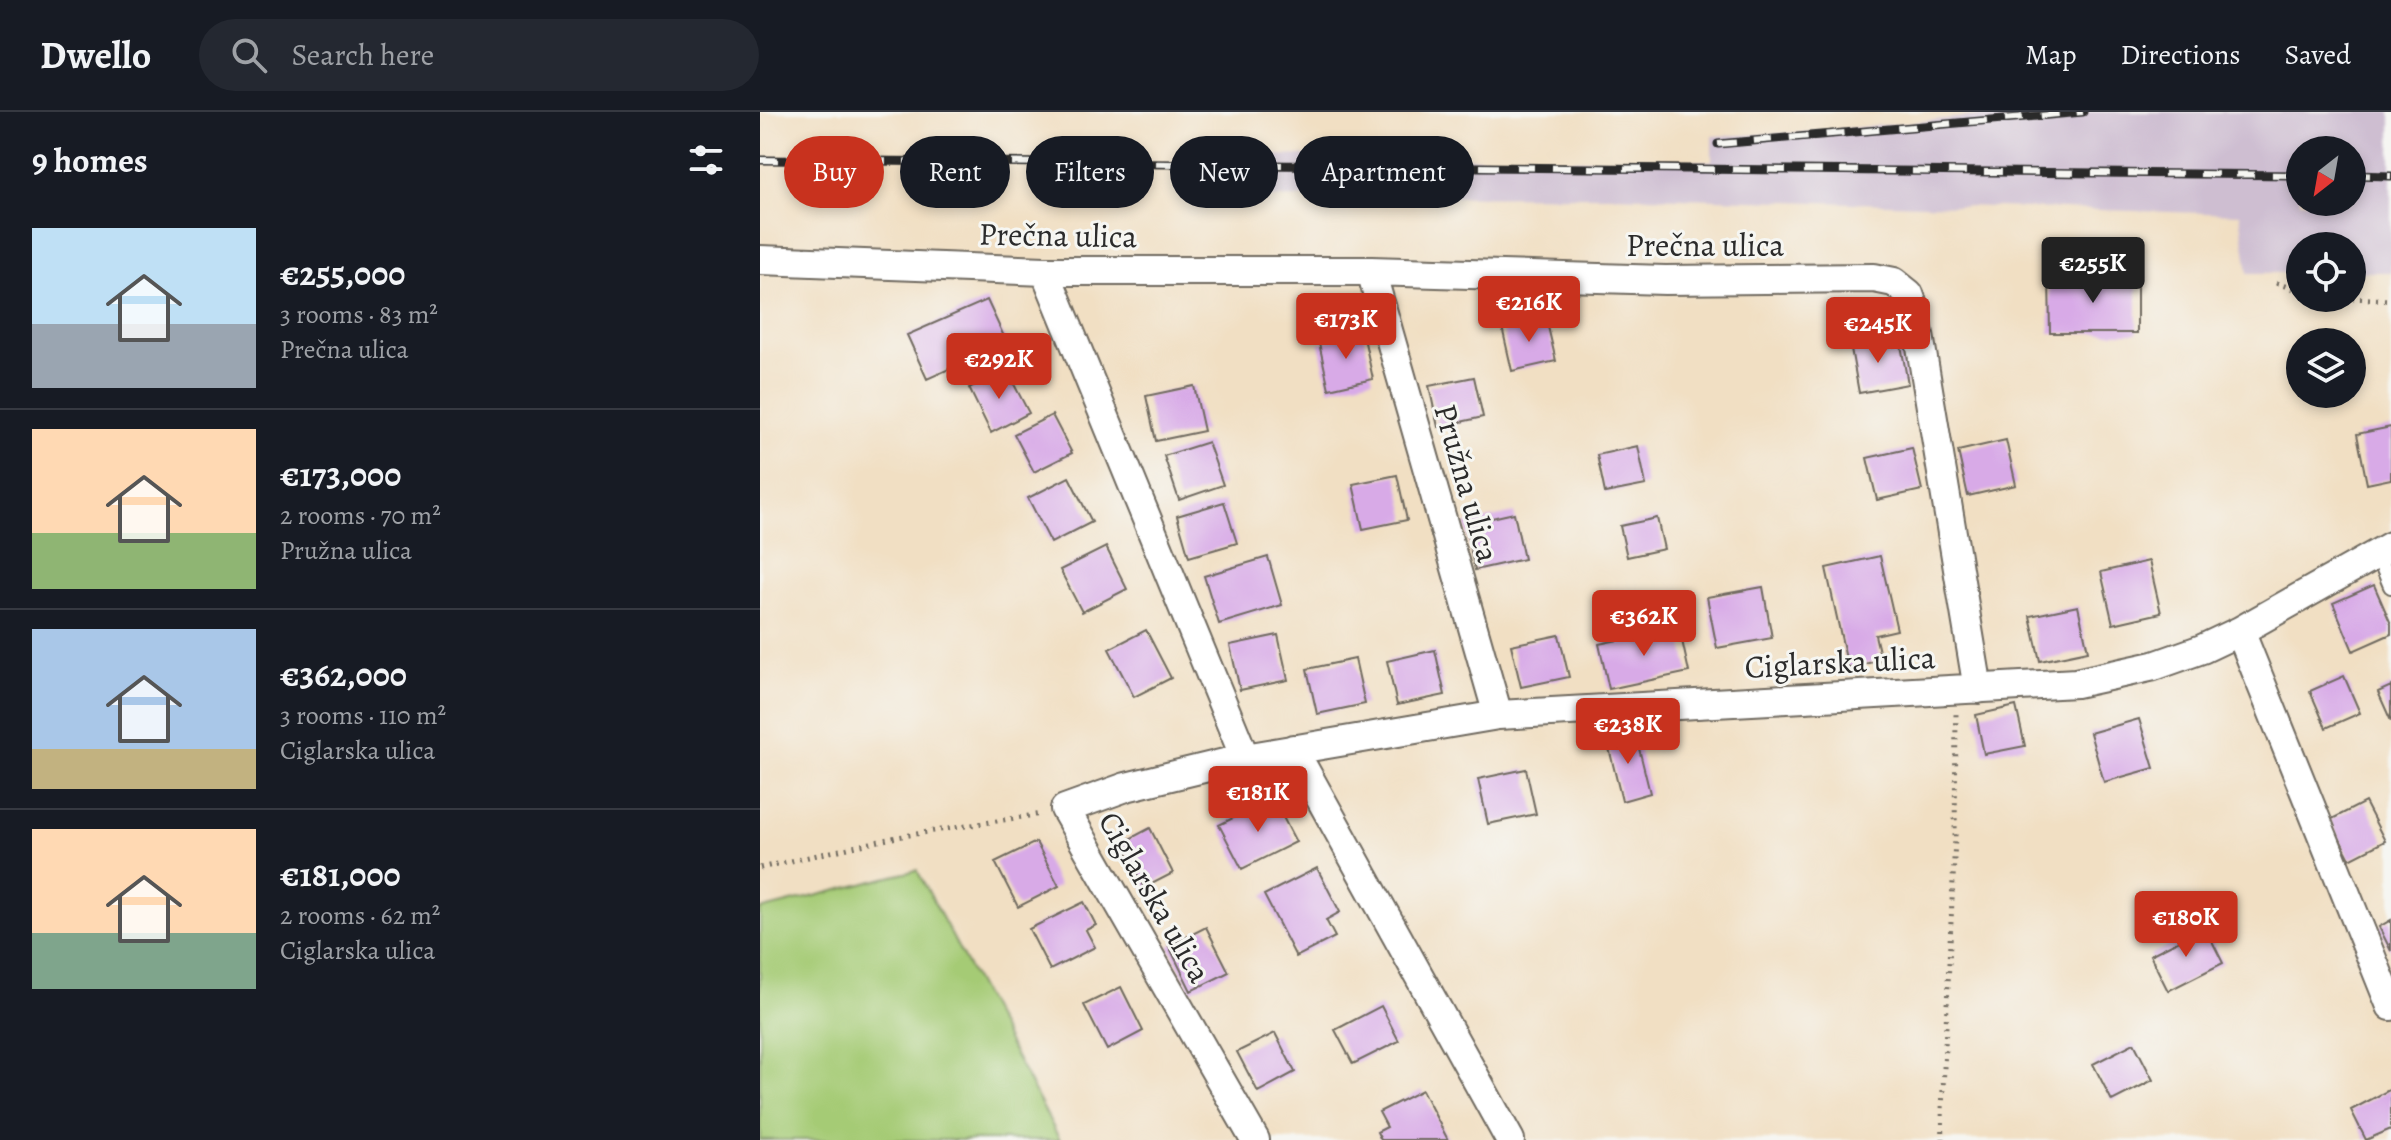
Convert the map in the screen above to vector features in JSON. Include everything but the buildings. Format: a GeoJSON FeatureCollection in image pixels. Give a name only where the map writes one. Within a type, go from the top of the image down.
{"type":"FeatureCollection","features":[{"type":"Feature","properties":{"kind":"street","name":"Prečna ulica"},"geometry":{"type":"LineString","coordinates":[[760,260],[1045,271],[1371,271],[1633,280],[1841,278],[1894,282],[1909,294],[1915,311],[1967,689]]}},
{"type":"Feature","properties":{"kind":"street"},"geometry":{"type":"LineString","coordinates":[[1045,271],[1245,758]]}},
{"type":"Feature","properties":{"kind":"street","name":"Pružna ulica"},"geometry":{"type":"LineString","coordinates":[[1371,271],[1498,715]]}},
{"type":"Feature","properties":{"kind":"street","name":"Ciglarska ulica"},"geometry":{"type":"LineString","coordinates":[[1255,1140],[1065,809],[1126,787],[1245,758],[1498,715],[2076,683],[2154,666],[2202,649],[2384,550]]}},
{"type":"Feature","properties":{"kind":"street"},"geometry":{"type":"LineString","coordinates":[[2240,631],[2391,1006]]}},
{"type":"Feature","properties":{"kind":"street"},"geometry":{"type":"LineString","coordinates":[[1293,749],[1510,1140]]}},
{"type":"Feature","properties":{"kind":"lane"},"geometry":{"type":"LineString","coordinates":[[2384,550],[2391,586]]}},
{"type":"Feature","properties":{"kind":"path"},"geometry":{"type":"LineString","coordinates":[[2276,283],[2286,286]]}},
{"type":"Feature","properties":{"kind":"path"},"geometry":{"type":"LineString","coordinates":[[2366,299],[2391,300]]}},
{"type":"Feature","properties":{"kind":"path"},"geometry":{"type":"LineString","coordinates":[[1943,1140],[1955,838],[1967,689]]}},
{"type":"Feature","properties":{"kind":"path"},"geometry":{"type":"LineString","coordinates":[[760,868],[897,837],[1065,809]]}},
{"type":"Feature","properties":{"kind":"shaded area"},"geometry":{"type":"Polygon","coordinates":[[[2019,112],[2391,112],[2391,272],[2366,272],[2366,232],[2286,232],[2286,273],[2248,273],[2240,214],[1610,196],[1474,197],[1474,158],[1712,161],[1712,136],[1799,133],[2019,112]]]}},
{"type":"Feature","properties":{"kind":"shaded area"},"geometry":{"type":"Polygon","coordinates":[[[1278,155],[1294,155],[1294,197],[1278,198],[1278,155]]]}},
{"type":"Feature","properties":{"kind":"green space"},"geometry":{"type":"Polygon","coordinates":[[[917,870],[1060,1140],[760,1140],[760,910],[917,870]]]}},
{"type":"Feature","properties":{"kind":"railway"},"geometry":{"type":"LineString","coordinates":[[1718,144],[2083,112]]}},
{"type":"Feature","properties":{"kind":"railway"},"geometry":{"type":"LineString","coordinates":[[760,160],[2286,175]]}},
{"type":"Feature","properties":{"kind":"railway"},"geometry":{"type":"LineString","coordinates":[[2366,175],[2391,176]]}}]}
